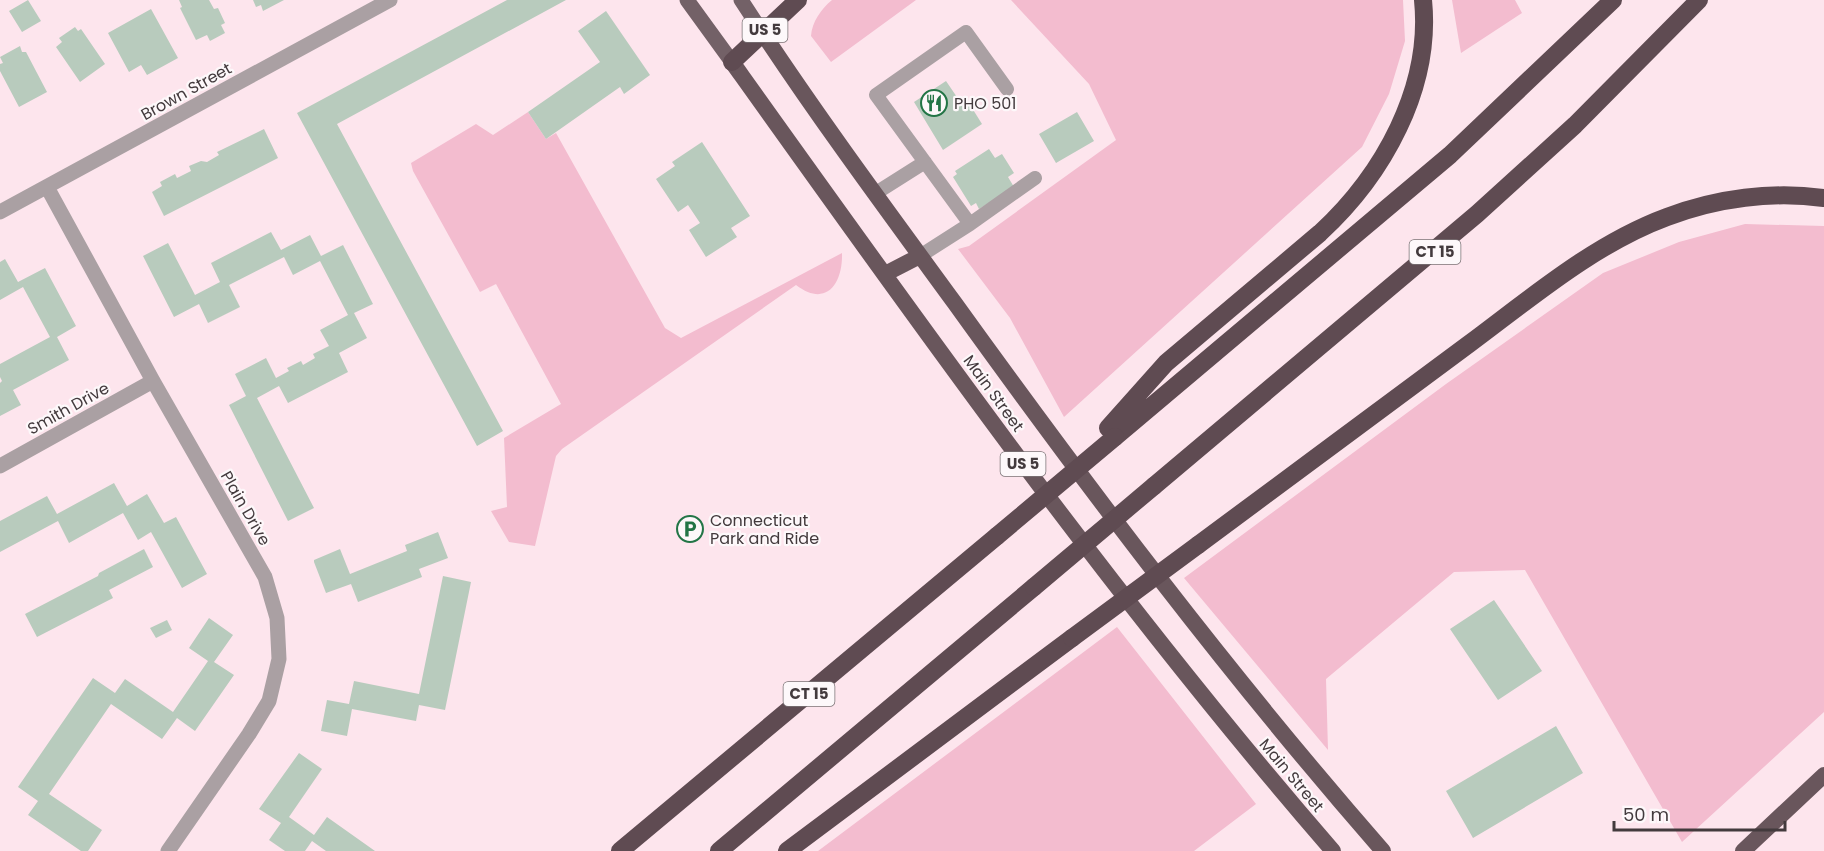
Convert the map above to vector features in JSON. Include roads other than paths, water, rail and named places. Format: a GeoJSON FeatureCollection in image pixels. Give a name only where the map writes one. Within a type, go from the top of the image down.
{"type":"FeatureCollection","features":[{"type":"Feature","properties":{"kind":"highway","name":"US 5"},"geometry":{"type":"LineString","coordinates":[[732,62],[798,0]]}},
{"type":"Feature","properties":{"kind":"highway"},"geometry":{"type":"LineString","coordinates":[[1112,433],[1166,363],[1320,233],[1341,214],[1358,193],[1389,147],[1412,94],[1423,49],[1423,0]]}},
{"type":"Feature","properties":{"kind":"highway","name":"CT 15"},"geometry":{"type":"LineString","coordinates":[[621,851],[1059,484],[1112,433],[1450,155],[1612,0]]}},
{"type":"Feature","properties":{"kind":"highway","name":"CT 15"},"geometry":{"type":"LineString","coordinates":[[719,851],[1478,214],[1575,125],[1699,0]]}},
{"type":"Feature","properties":{"kind":"highway","name":"Main Street"},"geometry":{"type":"LineString","coordinates":[[762,32],[1018,392],[1199,630],[1276,726],[1383,851]]}},
{"type":"Feature","properties":{"kind":"highway","name":"Main Street"},"geometry":{"type":"LineString","coordinates":[[732,62],[968,390],[1118,589],[1238,739],[1333,851]]}},
{"type":"Feature","properties":{"kind":"highway"},"geometry":{"type":"LineString","coordinates":[[787,851],[1557,279],[1625,236],[1666,217],[1720,202],[1774,196],[1824,198]]}},
{"type":"Feature","properties":{"kind":"highway"},"geometry":{"type":"LineString","coordinates":[[885,274],[920,256]]}},
{"type":"Feature","properties":{"kind":"highway"},"geometry":{"type":"LineString","coordinates":[[1743,851],[1824,775]]}},
{"type":"Feature","properties":{"kind":"main road","name":"Main Street"},"geometry":{"type":"LineString","coordinates":[[687,0],[732,62]]}},
{"type":"Feature","properties":{"kind":"main road","name":"Main Street"},"geometry":{"type":"LineString","coordinates":[[741,0],[762,32]]}},
{"type":"Feature","properties":{"kind":"street","name":"Brown Street"},"geometry":{"type":"LineString","coordinates":[[0,212],[390,0]]}},
{"type":"Feature","properties":{"kind":"street","name":"Plain Drive"},"geometry":{"type":"LineString","coordinates":[[47,187],[153,381],[265,578],[277,618],[279,659],[269,701],[249,734],[168,851]]}},
{"type":"Feature","properties":{"kind":"street","name":"Smith Drive"},"geometry":{"type":"LineString","coordinates":[[0,466],[153,381]]}},
{"type":"Feature","properties":{"kind":"lane"},"geometry":{"type":"LineString","coordinates":[[970,224],[876,95],[966,32],[1007,89]]}},
{"type":"Feature","properties":{"kind":"lane"},"geometry":{"type":"LineString","coordinates":[[876,193],[925,162]]}},
{"type":"Feature","properties":{"kind":"lane"},"geometry":{"type":"LineString","coordinates":[[920,256],[1035,178]]}},
{"type":"Feature","properties":{"kind":"place","name":"PHO 501"},"geometry":{"type":"Point","coordinates":[934,103]}},
{"type":"Feature","properties":{"kind":"place","name":"Connecticut Park and Ride"},"geometry":{"type":"Point","coordinates":[690,529]}}]}
